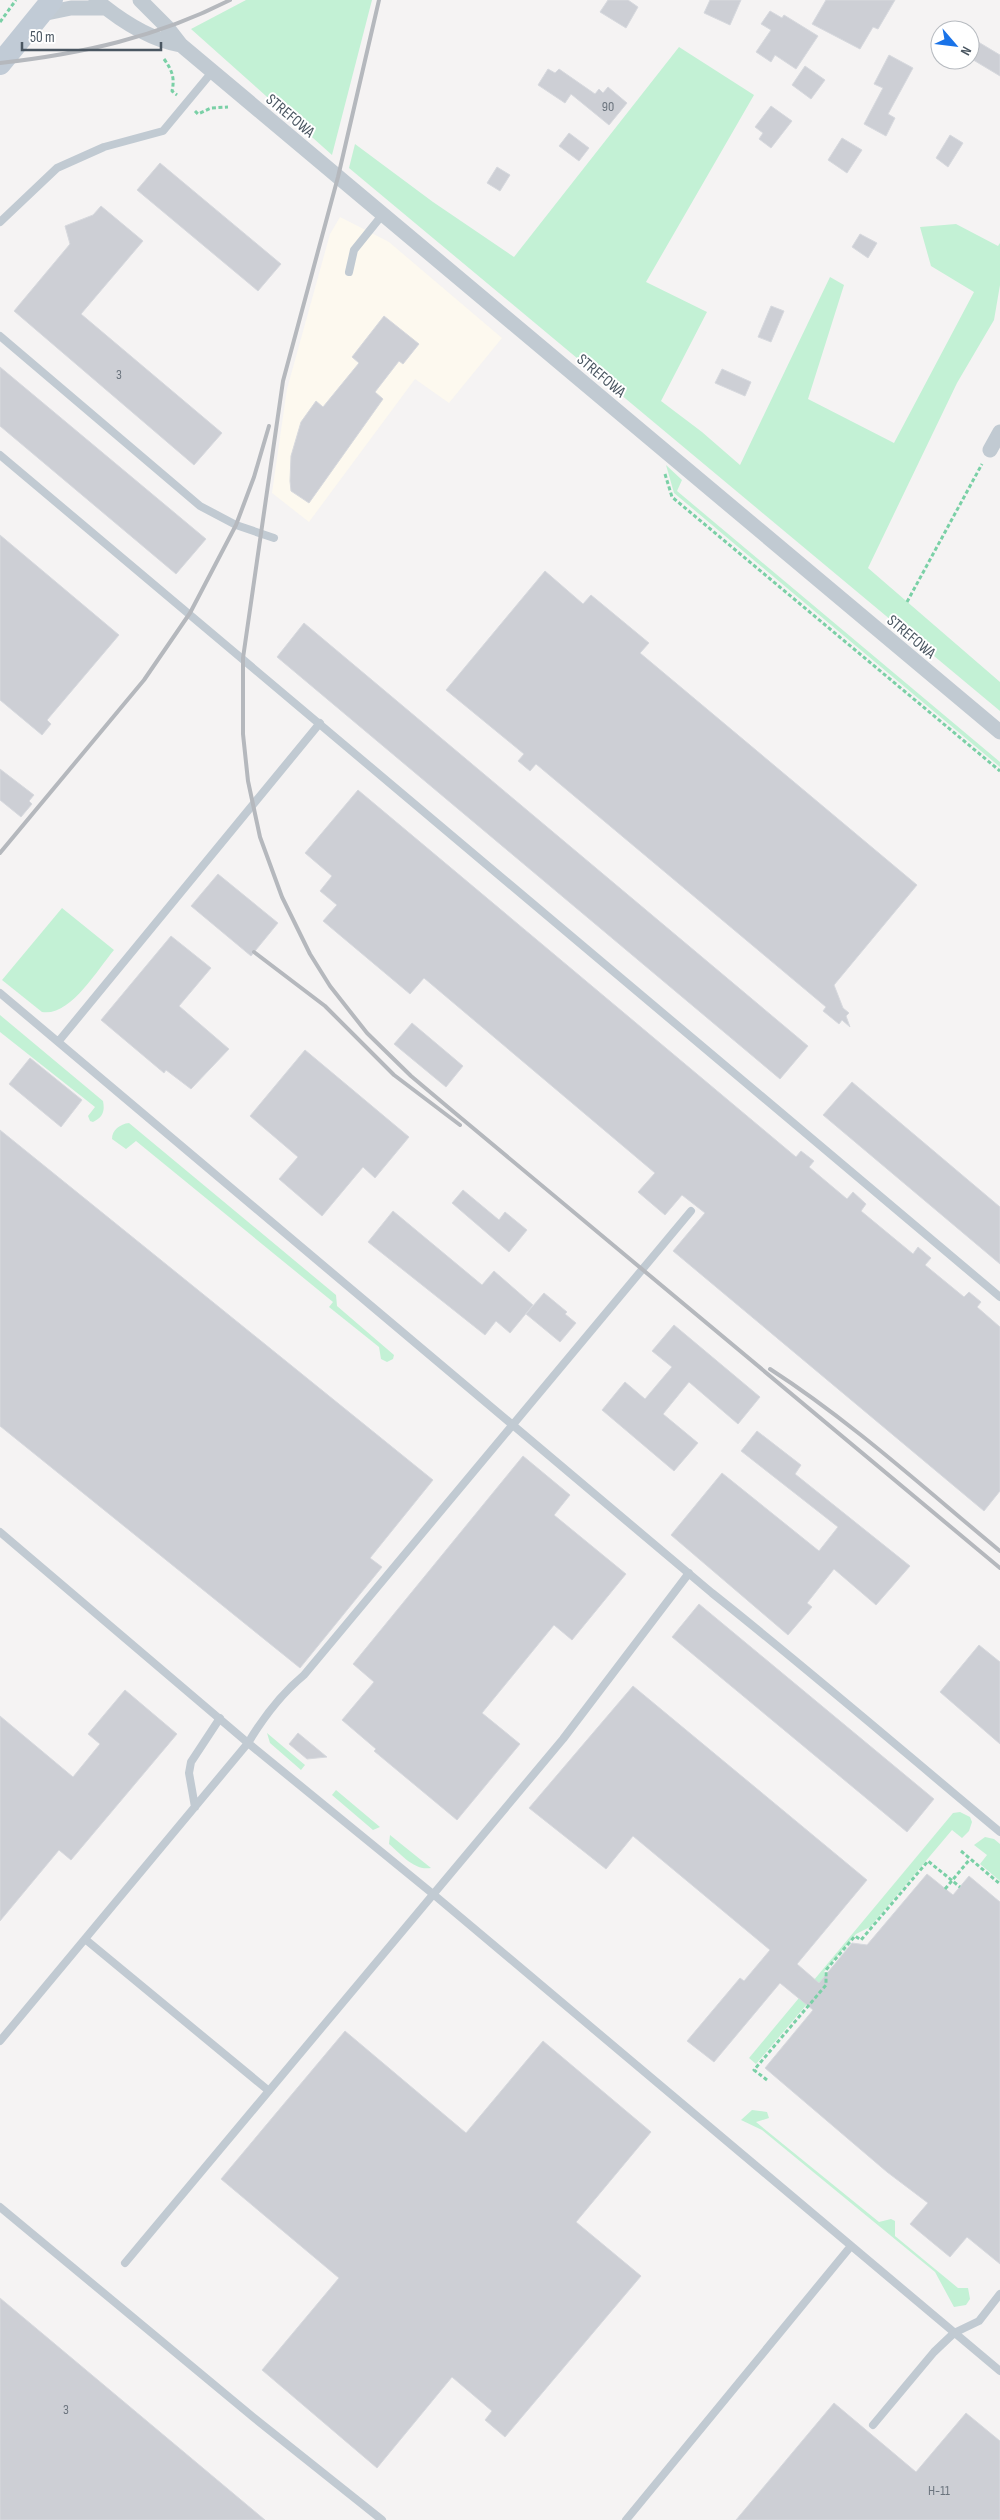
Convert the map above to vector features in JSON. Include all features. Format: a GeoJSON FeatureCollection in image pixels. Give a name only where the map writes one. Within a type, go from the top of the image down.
{"type":"FeatureCollection","features":[{"type":"Feature","properties":{"kind":"street","name":"STREFOWA"},"geometry":{"type":"LineString","coordinates":[[140,0],[181,45],[212,72],[1000,732]]}},
{"type":"Feature","properties":{"kind":"street","name":"STREFOWA"},"geometry":{"type":"LineString","coordinates":[[42,5],[71,8],[101,4],[163,42],[181,45]]}},
{"type":"Feature","properties":{"kind":"street"},"geometry":{"type":"LineString","coordinates":[[0,43],[42,5]]}},
{"type":"Feature","properties":{"kind":"street"},"geometry":{"type":"LineString","coordinates":[[0,64],[42,5]]}},
{"type":"Feature","properties":{"kind":"street"},"geometry":{"type":"LineString","coordinates":[[990,450],[1000,432]]}},
{"type":"Feature","properties":{"kind":"lane"},"geometry":{"type":"LineString","coordinates":[[0,222],[57,168],[104,148],[163,131],[212,72]]}},
{"type":"Feature","properties":{"kind":"lane"},"geometry":{"type":"LineString","coordinates":[[349,272],[354,250],[382,214]]}},
{"type":"Feature","properties":{"kind":"lane"},"geometry":{"type":"LineString","coordinates":[[0,336],[200,506],[236,525],[274,538]]}},
{"type":"Feature","properties":{"kind":"lane"},"geometry":{"type":"LineString","coordinates":[[0,455],[1000,1297]]}},
{"type":"Feature","properties":{"kind":"lane"},"geometry":{"type":"LineString","coordinates":[[58,1042],[320,723]]}},
{"type":"Feature","properties":{"kind":"lane"},"geometry":{"type":"LineString","coordinates":[[0,993],[689,1573],[823,1681],[856,1712],[1000,1832]]}},
{"type":"Feature","properties":{"kind":"lane"},"geometry":{"type":"LineString","coordinates":[[0,2042],[248,1743],[260,1723],[304,1675],[690,1211]]}},
{"type":"Feature","properties":{"kind":"lane"},"geometry":{"type":"LineString","coordinates":[[0,1532],[248,1743],[433,1894],[1000,2371]]}},
{"type":"Feature","properties":{"kind":"lane"},"geometry":{"type":"LineString","coordinates":[[125,2263],[563,1739],[689,1573]]}},
{"type":"Feature","properties":{"kind":"lane"},"geometry":{"type":"LineString","coordinates":[[195,1808],[189,1773],[191,1762],[220,1718]]}},
{"type":"Feature","properties":{"kind":"lane"},"geometry":{"type":"LineString","coordinates":[[85,1939],[269,2091]]}},
{"type":"Feature","properties":{"kind":"lane"},"geometry":{"type":"LineString","coordinates":[[0,2207],[252,2417],[382,2520]]}},
{"type":"Feature","properties":{"kind":"lane"},"geometry":{"type":"LineString","coordinates":[[626,2520],[851,2246]]}},
{"type":"Feature","properties":{"kind":"lane"},"geometry":{"type":"LineString","coordinates":[[873,2425],[934,2352],[954,2333],[979,2321],[1000,2294]]}},
{"type":"Feature","properties":{"kind":"path"},"geometry":{"type":"LineString","coordinates":[[0,22],[16,0]]}},
{"type":"Feature","properties":{"kind":"path"},"geometry":{"type":"LineString","coordinates":[[156,54],[164,58],[172,69],[174,78],[172,91],[198,114],[219,106],[234,110]]}},
{"type":"Feature","properties":{"kind":"path"},"geometry":{"type":"LineString","coordinates":[[907,602],[990,450]]}},
{"type":"Feature","properties":{"kind":"path"},"geometry":{"type":"LineString","coordinates":[[663,467],[672,497],[1000,771]]}},
{"type":"Feature","properties":{"kind":"path"},"geometry":{"type":"LineString","coordinates":[[961,1851],[1000,1884]]}},
{"type":"Feature","properties":{"kind":"path"},"geometry":{"type":"LineString","coordinates":[[945,1889],[970,1859]]}},
{"type":"Feature","properties":{"kind":"path"},"geometry":{"type":"LineString","coordinates":[[767,2080],[754,2070],[826,1985],[826,1970],[856,1936],[860,1940],[928,1861],[960,1887]]}},
{"type":"Feature","properties":{"kind":"shaded area"},"geometry":{"type":"Polygon","coordinates":[[[340,217],[389,242],[502,338],[449,403],[415,379],[309,522],[272,493],[287,389],[330,234],[340,217]]]}},
{"type":"Feature","properties":{"kind":"green space"},"geometry":{"type":"Polygon","coordinates":[[[246,0],[372,0],[332,155],[191,29],[246,0]]]}},
{"type":"Feature","properties":{"kind":"green space"},"geometry":{"type":"Polygon","coordinates":[[[679,47],[754,95],[646,282],[707,312],[661,401],[702,432],[740,465],[830,277],[844,285],[808,399],[894,443],[974,292],[931,266],[920,227],[956,224],[998,246],[1000,243],[1000,285],[994,320],[957,383],[868,568],[1000,682],[1000,711],[349,168],[355,144],[433,202],[514,257],[679,47]]]}},
{"type":"Feature","properties":{"kind":"green space"},"geometry":{"type":"Polygon","coordinates":[[[666,465],[682,480],[677,491],[1000,762],[1000,767],[674,493],[666,465]]]}},
{"type":"Feature","properties":{"kind":"green space"},"geometry":{"type":"Polygon","coordinates":[[[62,908],[114,950],[73,1000],[52,1012],[42,1012],[2,980],[62,908]]]}},
{"type":"Feature","properties":{"kind":"green space"},"geometry":{"type":"Polygon","coordinates":[[[0,1015],[103,1101],[104,1108],[99,1118],[93,1122],[90,1121],[88,1116],[95,1107],[0,1032],[0,1015]]]}},
{"type":"Feature","properties":{"kind":"green space"},"geometry":{"type":"Polygon","coordinates":[[[129,1123],[336,1295],[337,1306],[394,1355],[393,1359],[387,1362],[381,1359],[379,1347],[329,1307],[333,1302],[136,1141],[126,1149],[112,1139],[113,1133],[117,1128],[129,1123]]]}},
{"type":"Feature","properties":{"kind":"green space"},"geometry":{"type":"Polygon","coordinates":[[[267,1733],[305,1765],[301,1770],[270,1743],[267,1733]]]}},
{"type":"Feature","properties":{"kind":"green space"},"geometry":{"type":"Polygon","coordinates":[[[336,1790],[380,1827],[373,1830],[332,1795],[336,1790]]]}},
{"type":"Feature","properties":{"kind":"green space"},"geometry":{"type":"Polygon","coordinates":[[[960,1812],[970,1817],[972,1822],[969,1831],[962,1838],[952,1830],[870,1927],[856,1934],[824,1972],[824,1984],[756,2064],[749,2058],[953,1813],[960,1812]]]}},
{"type":"Feature","properties":{"kind":"green space"},"geometry":{"type":"Polygon","coordinates":[[[390,1835],[431,1868],[419,1867],[408,1861],[389,1844],[390,1835]]]}},
{"type":"Feature","properties":{"kind":"green space"},"geometry":{"type":"Polygon","coordinates":[[[985,1837],[994,1839],[1000,1844],[1000,1881],[980,1864],[987,1855],[974,1845],[985,1837]]]}},
{"type":"Feature","properties":{"kind":"green space"},"geometry":{"type":"Polygon","coordinates":[[[752,2110],[767,2112],[769,2118],[756,2122],[879,2222],[891,2219],[895,2221],[895,2236],[958,2288],[968,2288],[970,2299],[966,2305],[954,2307],[935,2272],[762,2130],[741,2120],[752,2110]]]}},
{"type":"Feature","properties":{"kind":"building"},"geometry":{"type":"Polygon","coordinates":[[[608,0],[628,0],[638,7],[626,28],[600,12],[608,0]]]}},
{"type":"Feature","properties":{"kind":"building"},"geometry":{"type":"Polygon","coordinates":[[[710,0],[741,0],[730,25],[704,13],[710,0]]]}},
{"type":"Feature","properties":{"kind":"building"},"geometry":{"type":"Polygon","coordinates":[[[826,0],[895,0],[878,29],[873,27],[860,49],[812,24],[826,0]]]}},
{"type":"Feature","properties":{"kind":"building"},"geometry":{"type":"Polygon","coordinates":[[[770,11],[782,18],[784,15],[818,36],[796,69],[775,55],[771,62],[756,52],[771,30],[761,24],[770,11]]]}},
{"type":"Feature","properties":{"kind":"building"},"geometry":{"type":"Polygon","coordinates":[[[980,43],[1000,55],[1000,76],[980,64],[980,43]]]}},
{"type":"Feature","properties":{"kind":"building"},"geometry":{"type":"Polygon","coordinates":[[[889,55],[913,68],[888,114],[895,118],[886,136],[864,124],[883,88],[874,84],[889,55]]]}},
{"type":"Feature","properties":{"kind":"building"},"geometry":{"type":"Polygon","coordinates":[[[805,66],[825,80],[811,99],[792,85],[805,66]]]}},
{"type":"Feature","properties":{"kind":"building"},"geometry":{"type":"Polygon","coordinates":[[[548,69],[555,73],[559,69],[595,94],[599,89],[603,93],[608,87],[627,103],[609,125],[571,94],[565,103],[538,85],[548,69]]]}},
{"type":"Feature","properties":{"kind":"building"},"geometry":{"type":"Polygon","coordinates":[[[771,106],[792,121],[771,148],[759,139],[763,133],[755,127],[771,106]]]}},
{"type":"Feature","properties":{"kind":"building"},"geometry":{"type":"Polygon","coordinates":[[[569,133],[589,148],[579,161],[559,146],[569,133]]]}},
{"type":"Feature","properties":{"kind":"building"},"geometry":{"type":"Polygon","coordinates":[[[950,135],[963,143],[948,167],[936,158],[950,135]]]}},
{"type":"Feature","properties":{"kind":"building"},"geometry":{"type":"Polygon","coordinates":[[[842,138],[862,150],[847,173],[828,160],[842,138]]]}},
{"type":"Feature","properties":{"kind":"building"},"geometry":{"type":"Polygon","coordinates":[[[160,163],[281,264],[258,291],[137,190],[160,163]]]}},
{"type":"Feature","properties":{"kind":"building"},"geometry":{"type":"Polygon","coordinates":[[[497,167],[510,175],[500,191],[487,183],[497,167]]]}},
{"type":"Feature","properties":{"kind":"building"},"geometry":{"type":"Polygon","coordinates":[[[101,206],[143,241],[81,314],[222,433],[194,465],[14,311],[70,244],[65,226],[93,215],[101,206]]]}},
{"type":"Feature","properties":{"kind":"building"},"geometry":{"type":"Polygon","coordinates":[[[860,234],[877,243],[868,258],[852,247],[860,234]]]}},
{"type":"Feature","properties":{"kind":"building"},"geometry":{"type":"Polygon","coordinates":[[[771,306],[784,311],[771,342],[758,337],[771,306]]]}},
{"type":"Feature","properties":{"kind":"building"},"geometry":{"type":"Polygon","coordinates":[[[384,316],[419,344],[403,364],[399,361],[375,392],[383,399],[309,503],[291,491],[290,481],[291,456],[301,422],[316,401],[323,407],[359,363],[352,357],[384,316]]]}},
{"type":"Feature","properties":{"kind":"building"},"geometry":{"type":"Polygon","coordinates":[[[0,367],[206,539],[176,574],[0,426],[0,367]]]}},
{"type":"Feature","properties":{"kind":"building"},"geometry":{"type":"Polygon","coordinates":[[[722,369],[751,382],[745,396],[715,383],[722,369]]]}},
{"type":"Feature","properties":{"kind":"building"},"geometry":{"type":"Polygon","coordinates":[[[0,535],[119,635],[47,720],[51,724],[42,735],[0,700],[0,535]]]}},
{"type":"Feature","properties":{"kind":"building"},"geometry":{"type":"Polygon","coordinates":[[[545,571],[583,604],[591,595],[649,643],[640,653],[917,885],[834,985],[843,1008],[849,1013],[846,1016],[850,1027],[842,1020],[839,1024],[823,1011],[826,1007],[536,764],[530,771],[518,761],[524,754],[446,690],[545,571]]]}},
{"type":"Feature","properties":{"kind":"building"},"geometry":{"type":"Polygon","coordinates":[[[304,623],[808,1046],[780,1079],[277,657],[304,623]]]}},
{"type":"Feature","properties":{"kind":"building"},"geometry":{"type":"Polygon","coordinates":[[[0,769],[34,795],[29,801],[32,804],[21,817],[0,800],[0,769]]]}},
{"type":"Feature","properties":{"kind":"building"},"geometry":{"type":"Polygon","coordinates":[[[358,790],[796,1157],[801,1151],[814,1161],[809,1167],[847,1199],[853,1192],[866,1204],[861,1211],[913,1254],[918,1247],[931,1258],[925,1265],[964,1297],[969,1292],[981,1302],[977,1307],[1000,1327],[1000,1491],[984,1511],[673,1251],[705,1213],[682,1195],[665,1215],[638,1192],[655,1173],[424,978],[410,994],[323,921],[337,905],[320,891],[332,876],[305,853],[358,790]]]}},
{"type":"Feature","properties":{"kind":"building"},"geometry":{"type":"Polygon","coordinates":[[[218,874],[278,923],[251,956],[191,906],[218,874]]]}},
{"type":"Feature","properties":{"kind":"building"},"geometry":{"type":"Polygon","coordinates":[[[171,936],[211,968],[179,1006],[229,1049],[191,1089],[166,1070],[164,1073],[101,1020],[171,936]]]}},
{"type":"Feature","properties":{"kind":"building"},"geometry":{"type":"Polygon","coordinates":[[[412,1023],[463,1066],[446,1087],[394,1044],[412,1023]]]}},
{"type":"Feature","properties":{"kind":"building"},"geometry":{"type":"Polygon","coordinates":[[[305,1050],[409,1137],[375,1178],[363,1167],[322,1216],[279,1179],[298,1157],[250,1116],[305,1050]]]}},
{"type":"Feature","properties":{"kind":"building"},"geometry":{"type":"Polygon","coordinates":[[[30,1058],[82,1100],[61,1127],[9,1084],[30,1058]]]}},
{"type":"Feature","properties":{"kind":"building"},"geometry":{"type":"Polygon","coordinates":[[[852,1082],[1000,1207],[1000,1264],[823,1115],[852,1082]]]}},
{"type":"Feature","properties":{"kind":"building"},"geometry":{"type":"Polygon","coordinates":[[[0,1130],[433,1480],[370,1558],[382,1567],[300,1668],[0,1426],[0,1130]]]}},
{"type":"Feature","properties":{"kind":"building"},"geometry":{"type":"Polygon","coordinates":[[[463,1190],[499,1220],[505,1212],[527,1230],[509,1252],[452,1203],[463,1190]]]}},
{"type":"Feature","properties":{"kind":"building"},"geometry":{"type":"Polygon","coordinates":[[[393,1211],[482,1285],[494,1271],[533,1305],[510,1333],[496,1321],[485,1335],[368,1242],[393,1211]]]}},
{"type":"Feature","properties":{"kind":"building"},"geometry":{"type":"Polygon","coordinates":[[[544,1293],[567,1312],[565,1314],[576,1323],[560,1342],[526,1314],[544,1293]]]}},
{"type":"Feature","properties":{"kind":"building"},"geometry":{"type":"Polygon","coordinates":[[[674,1325],[760,1397],[738,1424],[689,1382],[663,1414],[698,1443],[674,1471],[602,1410],[625,1382],[645,1399],[672,1367],[652,1351],[674,1325]]]}},
{"type":"Feature","properties":{"kind":"building"},"geometry":{"type":"Polygon","coordinates":[[[757,1431],[801,1465],[795,1474],[910,1566],[876,1605],[834,1569],[807,1603],[812,1607],[788,1635],[671,1535],[722,1473],[819,1551],[838,1527],[741,1451],[757,1431]]]}},
{"type":"Feature","properties":{"kind":"building"},"geometry":{"type":"Polygon","coordinates":[[[523,1456],[570,1495],[554,1515],[626,1574],[572,1640],[554,1625],[482,1713],[520,1744],[457,1820],[374,1751],[376,1749],[342,1720],[374,1682],[353,1664],[523,1456]]]}},
{"type":"Feature","properties":{"kind":"building"},"geometry":{"type":"Polygon","coordinates":[[[699,1604],[934,1799],[907,1832],[672,1637],[699,1604]]]}},
{"type":"Feature","properties":{"kind":"building"},"geometry":{"type":"Polygon","coordinates":[[[979,1645],[1000,1662],[1000,1744],[940,1692],[979,1645]]]}},
{"type":"Feature","properties":{"kind":"building"},"geometry":{"type":"Polygon","coordinates":[[[633,1686],[867,1880],[797,1964],[819,1983],[852,1943],[867,1945],[927,1874],[953,1895],[969,1876],[1000,1902],[1000,2264],[967,2237],[950,2257],[910,2224],[928,2203],[887,2172],[765,2068],[813,2010],[780,1983],[714,2062],[687,2041],[740,1978],[744,1981],[770,1950],[633,1836],[606,1869],[529,1808],[633,1686]]]}},
{"type":"Feature","properties":{"kind":"building"},"geometry":{"type":"Polygon","coordinates":[[[125,1690],[177,1734],[71,1860],[59,1850],[0,1921],[0,1716],[73,1777],[100,1744],[88,1734],[125,1690]]]}},
{"type":"Feature","properties":{"kind":"building"},"geometry":{"type":"Polygon","coordinates":[[[298,1733],[327,1757],[307,1759],[289,1744],[298,1733]]]}},
{"type":"Feature","properties":{"kind":"building"},"geometry":{"type":"Polygon","coordinates":[[[345,2031],[466,2133],[543,2041],[651,2132],[576,2222],[641,2276],[505,2437],[485,2420],[492,2411],[452,2377],[377,2468],[262,2370],[339,2278],[221,2179],[345,2031]]]}},
{"type":"Feature","properties":{"kind":"building"},"geometry":{"type":"Polygon","coordinates":[[[0,2298],[265,2520],[0,2520],[0,2298]]]}},
{"type":"Feature","properties":{"kind":"building"},"geometry":{"type":"Polygon","coordinates":[[[834,2403],[916,2472],[966,2413],[1000,2441],[1000,2520],[736,2520],[834,2403]]]}},
{"type":"Feature","properties":{"kind":"railway"},"geometry":{"type":"LineString","coordinates":[[0,63],[60,55],[118,42],[175,24],[230,0]]}},
{"type":"Feature","properties":{"kind":"railway"},"geometry":{"type":"LineString","coordinates":[[379,0],[338,177],[283,381],[243,658],[243,734],[248,781],[260,837],[282,897],[310,954],[330,986],[367,1033],[411,1076],[1000,1568]]}},
{"type":"Feature","properties":{"kind":"railway"},"geometry":{"type":"LineString","coordinates":[[0,853],[144,680],[190,613],[236,525],[254,477],[269,426]]}},
{"type":"Feature","properties":{"kind":"railway"},"geometry":{"type":"LineString","coordinates":[[254,952],[325,1006],[394,1075],[460,1125]]}},
{"type":"Feature","properties":{"kind":"railway"},"geometry":{"type":"LineString","coordinates":[[770,1369],[830,1411],[1000,1551]]}}]}
